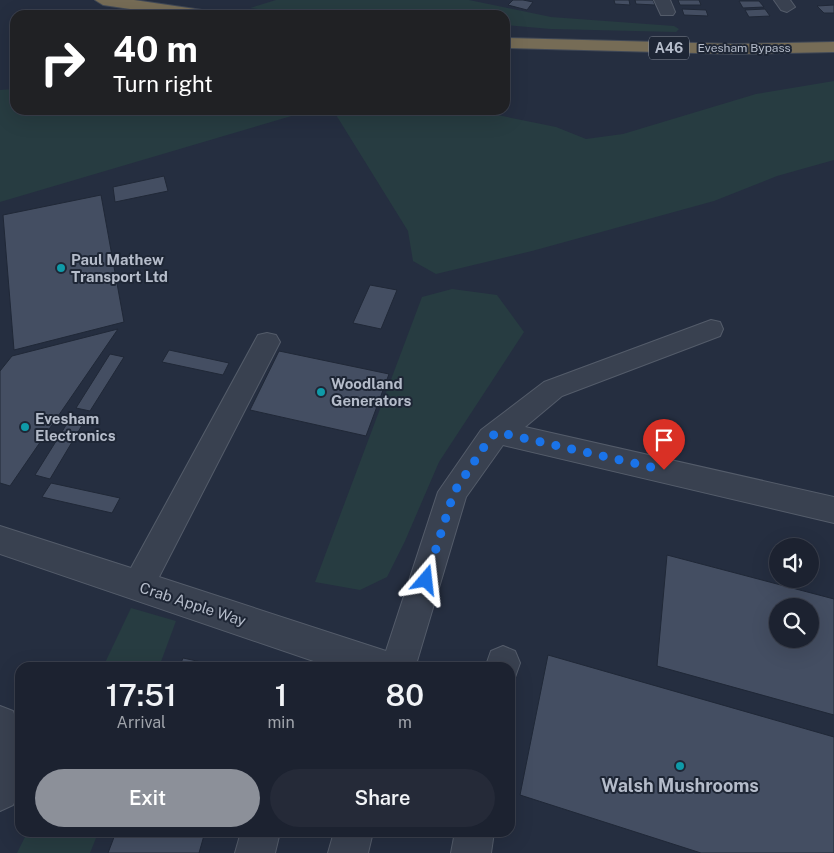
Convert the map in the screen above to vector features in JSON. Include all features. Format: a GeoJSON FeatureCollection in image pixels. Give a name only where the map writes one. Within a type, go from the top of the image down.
{"type":"FeatureCollection","features":[{"type":"Feature","properties":{"kind":"highway"},"geometry":{"type":"LineString","coordinates":[[103,0],[169,10]]}},
{"type":"Feature","properties":{"kind":"highway","name":"Evesham Bypass"},"geometry":{"type":"LineString","coordinates":[[510,43],[734,49],[834,47]]}},
{"type":"Feature","properties":{"kind":"street"},"geometry":{"type":"LineString","coordinates":[[400,662],[454,492],[490,438],[553,389],[711,329]]}},
{"type":"Feature","properties":{"kind":"street"},"geometry":{"type":"LineString","coordinates":[[138,586],[268,342]]}},
{"type":"Feature","properties":{"kind":"street"},"geometry":{"type":"LineString","coordinates":[[497,432],[834,510]]}},
{"type":"Feature","properties":{"kind":"street","name":"Crab Apple Way"},"geometry":{"type":"LineString","coordinates":[[4,549],[138,586],[368,662]]}},
{"type":"Feature","properties":{"kind":"street"},"geometry":{"type":"LineString","coordinates":[[0,724],[11,771],[0,792]]}},
{"type":"Feature","properties":{"kind":"street"},"geometry":{"type":"LineString","coordinates":[[255,853],[260,837]]}},
{"type":"Feature","properties":{"kind":"street"},"geometry":{"type":"LineString","coordinates":[[348,853],[353,837]]}},
{"type":"Feature","properties":{"kind":"street"},"geometry":{"type":"LineString","coordinates":[[471,853],[474,837]]}},
{"type":"Feature","properties":{"kind":"green space"},"geometry":{"type":"Polygon","coordinates":[[[276,0],[469,0],[551,17],[674,26],[679,29],[676,32],[551,29],[510,25],[510,10],[266,10],[250,8],[276,0]]]}},
{"type":"Feature","properties":{"kind":"green space"},"geometry":{"type":"Polygon","coordinates":[[[834,81],[834,160],[777,176],[714,201],[532,251],[436,274],[413,261],[408,231],[336,115],[497,115],[556,127],[586,139],[623,134],[756,94],[834,81]]]}},
{"type":"Feature","properties":{"kind":"green space"},"geometry":{"type":"Polygon","coordinates":[[[10,89],[10,115],[295,115],[0,202],[0,90],[10,89]]]}},
{"type":"Feature","properties":{"kind":"green space"},"geometry":{"type":"Polygon","coordinates":[[[452,289],[497,295],[524,332],[439,462],[405,541],[387,577],[360,590],[315,582],[422,297],[452,289]]]}},
{"type":"Feature","properties":{"kind":"green space"},"geometry":{"type":"Polygon","coordinates":[[[131,608],[176,621],[161,662],[105,662],[131,608]]]}},
{"type":"Feature","properties":{"kind":"green space"},"geometry":{"type":"Polygon","coordinates":[[[25,837],[96,837],[90,853],[17,853],[25,837]]]}},
{"type":"Feature","properties":{"kind":"building"},"geometry":{"type":"Polygon","coordinates":[[[513,0],[533,2],[527,10],[508,5],[513,0]]]}},
{"type":"Feature","properties":{"kind":"building"},"geometry":{"type":"Polygon","coordinates":[[[614,0],[629,0],[630,5],[615,4],[614,0]]]}},
{"type":"Feature","properties":{"kind":"building"},"geometry":{"type":"Polygon","coordinates":[[[635,0],[653,0],[655,5],[636,4],[635,0]]]}},
{"type":"Feature","properties":{"kind":"building"},"geometry":{"type":"Polygon","coordinates":[[[678,0],[699,0],[701,5],[680,5],[678,0]]]}},
{"type":"Feature","properties":{"kind":"building"},"geometry":{"type":"Polygon","coordinates":[[[739,1],[759,1],[764,7],[743,8],[739,1]]]}},
{"type":"Feature","properties":{"kind":"building"},"geometry":{"type":"Polygon","coordinates":[[[834,5],[834,13],[824,13],[817,6],[834,5]]]}},
{"type":"Feature","properties":{"kind":"building"},"geometry":{"type":"Polygon","coordinates":[[[682,9],[706,10],[708,16],[684,15],[682,9]]]}},
{"type":"Feature","properties":{"kind":"building"},"geometry":{"type":"Polygon","coordinates":[[[765,9],[770,16],[749,17],[745,10],[765,9]]]}},
{"type":"Feature","properties":{"kind":"building"},"geometry":{"type":"Polygon","coordinates":[[[164,176],[168,191],[115,202],[113,187],[164,176]]]}},
{"type":"Feature","properties":{"kind":"building","name":"Paul Mathew Transport Ltd"},"geometry":{"type":"Polygon","coordinates":[[[101,195],[124,322],[14,350],[3,215],[101,195]]]}},
{"type":"Feature","properties":{"kind":"building"},"geometry":{"type":"Polygon","coordinates":[[[370,285],[397,290],[381,329],[353,323],[370,285]]]}},
{"type":"Feature","properties":{"kind":"building","name":"Evesham Electronics"},"geometry":{"type":"Polygon","coordinates":[[[118,329],[10,486],[0,483],[0,371],[12,356],[118,329]]]}},
{"type":"Feature","properties":{"kind":"building"},"geometry":{"type":"Polygon","coordinates":[[[169,350],[229,363],[223,375],[162,362],[169,350]]]}},
{"type":"Feature","properties":{"kind":"building","name":"Woodland Generators"},"geometry":{"type":"Polygon","coordinates":[[[279,351],[389,374],[366,436],[250,410],[279,351]]]}},
{"type":"Feature","properties":{"kind":"building"},"geometry":{"type":"Polygon","coordinates":[[[110,354],[124,357],[90,411],[76,408],[110,354]]]}},
{"type":"Feature","properties":{"kind":"building"},"geometry":{"type":"Polygon","coordinates":[[[73,414],[87,417],[50,479],[35,475],[73,414]]]}},
{"type":"Feature","properties":{"kind":"building"},"geometry":{"type":"Polygon","coordinates":[[[51,483],[120,498],[112,513],[42,497],[51,483]]]}},
{"type":"Feature","properties":{"kind":"building"},"geometry":{"type":"Polygon","coordinates":[[[667,555],[769,582],[769,588],[792,588],[834,599],[834,715],[657,666],[667,555]]]}},
{"type":"Feature","properties":{"kind":"building","name":"Walsh Mushrooms"},"geometry":{"type":"Polygon","coordinates":[[[548,655],[834,737],[834,853],[701,853],[520,795],[548,655]]]}},
{"type":"Feature","properties":{"kind":"building"},"geometry":{"type":"Polygon","coordinates":[[[183,658],[201,662],[181,662],[183,658]]]}},
{"type":"Feature","properties":{"kind":"building"},"geometry":{"type":"Polygon","coordinates":[[[114,837],[204,837],[199,853],[108,853],[114,837]]]}},
{"type":"Feature","properties":{"kind":"place","name":"Paul Mathew Transport Ltd"},"geometry":{"type":"Point","coordinates":[61,268]}},
{"type":"Feature","properties":{"kind":"place","name":"Woodland Generators"},"geometry":{"type":"Point","coordinates":[321,392]}},
{"type":"Feature","properties":{"kind":"place","name":"Evesham Electronics"},"geometry":{"type":"Point","coordinates":[25,427]}},
{"type":"Feature","properties":{"kind":"place","name":"Walsh Mushrooms"},"geometry":{"type":"Point","coordinates":[680,766]}},
{"type":"Feature","properties":{"kind":"route"},"geometry":{"type":"LineString","coordinates":[[426,580],[454,492],[490,438],[497,432],[664,470]]}}]}
